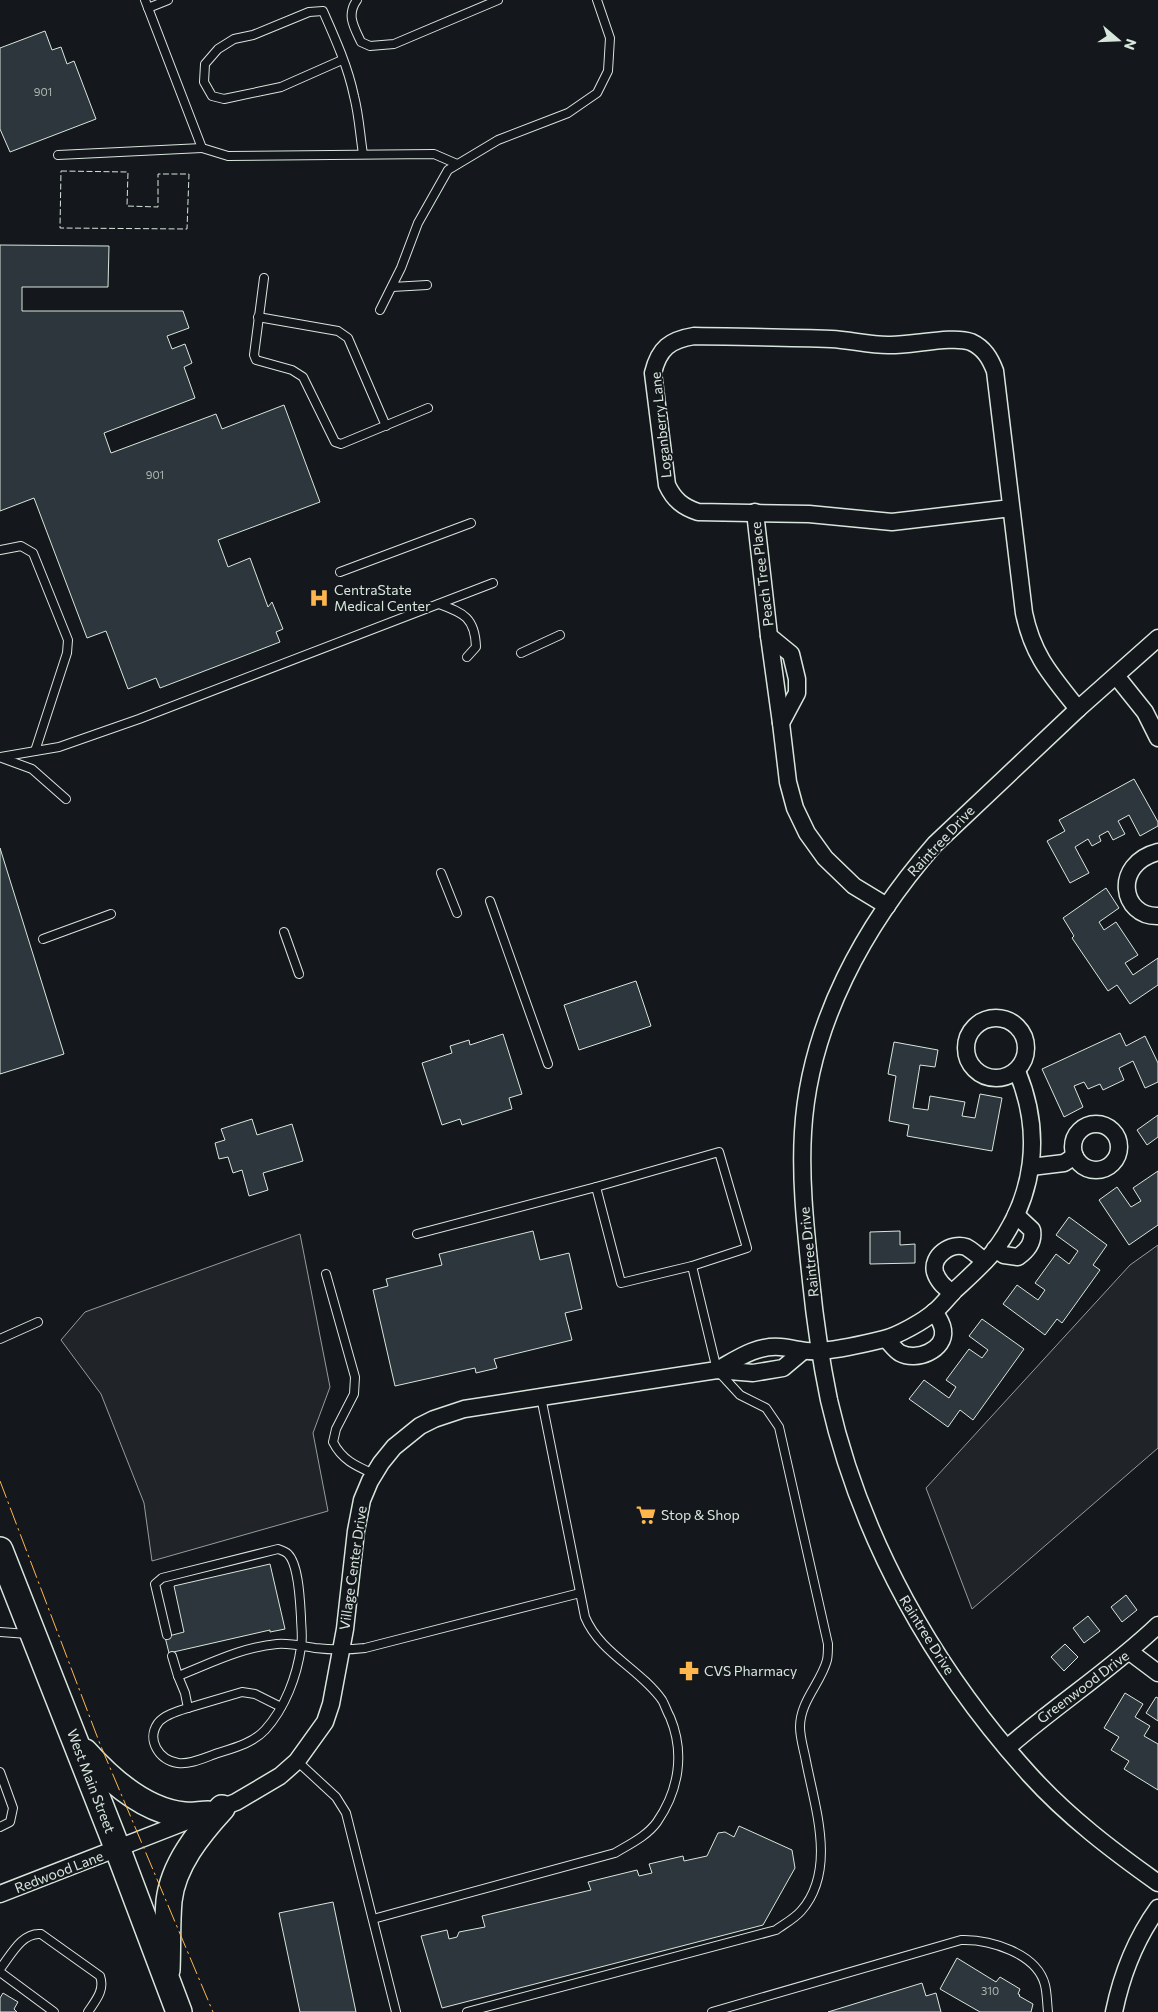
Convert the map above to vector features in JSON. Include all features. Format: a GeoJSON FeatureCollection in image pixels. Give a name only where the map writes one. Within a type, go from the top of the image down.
{"type":"FeatureCollection","features":[{"type":"Feature","properties":{"kind":"main road","name":"West Main Street"},"geometry":{"type":"LineString","coordinates":[[0,1550],[8,1580],[33,1634],[75,1740],[179,2012]]}},
{"type":"Feature","properties":{"kind":"main road"},"geometry":{"type":"LineString","coordinates":[[75,1740],[106,1775],[150,1804],[178,1814],[215,1811]]}},
{"type":"Feature","properties":{"kind":"main road"},"geometry":{"type":"LineString","coordinates":[[166,1982],[169,1899],[187,1854],[215,1811]]}},
{"type":"Feature","properties":{"kind":"street","name":"Loganberry Lane"},"geometry":{"type":"LineString","coordinates":[[1011,508],[892,522],[809,514],[698,512],[679,503],[671,494],[667,485],[653,373],[656,361],[662,350],[679,338],[694,336],[832,339],[887,345],[956,339],[970,342],[983,350],[990,359],[994,370],[1028,634],[1040,659],[1078,709]]}},
{"type":"Feature","properties":{"kind":"street","name":"Peach Tree Place"},"geometry":{"type":"LineString","coordinates":[[755,512],[788,782],[795,808],[807,833],[825,858],[846,879],[887,906]]}},
{"type":"Feature","properties":{"kind":"street","name":"Peach Tree Place"},"geometry":{"type":"LineString","coordinates":[[769,636],[791,654],[797,679],[796,693],[781,723]]}},
{"type":"Feature","properties":{"kind":"street","name":"Raintree Drive"},"geometry":{"type":"LineString","coordinates":[[1158,638],[1117,677],[1078,709],[935,844],[915,867],[887,906],[851,966],[824,1026],[806,1094],[802,1169],[815,1316],[829,1400],[844,1452],[873,1533],[899,1590],[925,1637],[973,1708],[1031,1777],[1111,1850],[1158,1883]]}},
{"type":"Feature","properties":{"kind":"street"},"geometry":{"type":"LineString","coordinates":[[1117,677],[1145,712],[1158,738]]}},
{"type":"Feature","properties":{"kind":"street"},"geometry":{"type":"LineString","coordinates":[[1158,852],[1140,859],[1131,868],[1127,877],[1127,887],[1128,896],[1135,906],[1144,913],[1158,916]]}},
{"type":"Feature","properties":{"kind":"street","name":"Village Center Drive"},"geometry":{"type":"LineString","coordinates":[[118,1850],[236,1802],[261,1788],[280,1776],[297,1761],[325,1722],[332,1704],[342,1650],[358,1518],[362,1500],[374,1474],[394,1447],[408,1435],[434,1419],[464,1409],[716,1370],[748,1352],[780,1347],[802,1352],[821,1351],[886,1339],[934,1312],[990,1255],[1016,1215],[1029,1180],[1033,1140],[1031,1118],[1026,1092],[1016,1071]]}},
{"type":"Feature","properties":{"kind":"street"},"geometry":{"type":"LineString","coordinates":[[1031,1167],[1064,1163],[1076,1156]]}},
{"type":"Feature","properties":{"kind":"street"},"geometry":{"type":"LineString","coordinates":[[952,1293],[941,1284],[935,1272],[935,1265],[941,1253],[947,1248],[959,1246],[990,1255],[1018,1257],[1026,1251],[1031,1242],[1032,1230],[1016,1215]]}},
{"type":"Feature","properties":{"kind":"street"},"geometry":{"type":"LineString","coordinates":[[886,1339],[899,1352],[909,1356],[920,1356],[932,1351],[940,1342],[944,1331],[940,1319],[934,1312]]}},
{"type":"Feature","properties":{"kind":"street","name":"Greenwood Drive"},"geometry":{"type":"LineString","coordinates":[[1007,1748],[1038,1721],[1130,1652],[1158,1625]]}},
{"type":"Feature","properties":{"kind":"street"},"geometry":{"type":"LineString","coordinates":[[1130,1652],[1158,1674]]}},
{"type":"Feature","properties":{"kind":"street","name":"Redwood Lane"},"geometry":{"type":"LineString","coordinates":[[0,1894],[118,1850]]}},
{"type":"Feature","properties":{"kind":"street"},"geometry":{"type":"LineString","coordinates":[[1114,2012],[1118,1990],[1132,1951],[1158,1908]]}},
{"type":"Feature","properties":{"kind":"lane"},"geometry":{"type":"LineString","coordinates":[[168,0],[147,4],[202,148]]}},
{"type":"Feature","properties":{"kind":"lane"},"geometry":{"type":"LineString","coordinates":[[357,0],[351,11],[351,22],[361,42],[370,46],[394,44],[498,0]]}},
{"type":"Feature","properties":{"kind":"lane"},"geometry":{"type":"LineString","coordinates":[[380,310],[401,268],[418,223],[448,170],[498,140],[568,113],[597,93],[608,71],[610,38],[597,0]]}},
{"type":"Feature","properties":{"kind":"lane"},"geometry":{"type":"LineString","coordinates":[[342,60],[281,87],[224,99],[212,96],[204,82],[206,64],[218,49],[234,39],[252,35],[309,12],[323,11],[342,60],[354,96],[363,154]]}},
{"type":"Feature","properties":{"kind":"lane"},"geometry":{"type":"LineString","coordinates":[[58,155],[202,148],[228,156],[434,154],[457,164]]}},
{"type":"Feature","properties":{"kind":"lane"},"geometry":{"type":"LineString","coordinates":[[264,278],[253,351],[256,360],[292,370],[303,377],[335,442],[341,444],[428,408]]}},
{"type":"Feature","properties":{"kind":"lane"},"geometry":{"type":"LineString","coordinates":[[392,287],[427,285]]}},
{"type":"Feature","properties":{"kind":"lane"},"geometry":{"type":"LineString","coordinates":[[258,317],[338,331],[348,338],[386,426]]}},
{"type":"Feature","properties":{"kind":"lane"},"geometry":{"type":"LineString","coordinates":[[340,572],[471,522]]}},
{"type":"Feature","properties":{"kind":"lane"},"geometry":{"type":"LineString","coordinates":[[0,550],[21,546],[33,553],[68,640],[67,653],[35,751]]}},
{"type":"Feature","properties":{"kind":"lane"},"geometry":{"type":"LineString","coordinates":[[0,757],[59,747],[139,719],[493,583]]}},
{"type":"Feature","properties":{"kind":"lane"},"geometry":{"type":"LineString","coordinates":[[439,604],[461,614],[470,620],[474,626],[476,647],[467,657]]}},
{"type":"Feature","properties":{"kind":"lane"},"geometry":{"type":"LineString","coordinates":[[521,653],[560,635]]}},
{"type":"Feature","properties":{"kind":"lane"},"geometry":{"type":"LineString","coordinates":[[0,757],[32,769],[66,800]]}},
{"type":"Feature","properties":{"kind":"lane"},"geometry":{"type":"LineString","coordinates":[[441,873],[457,913]]}},
{"type":"Feature","properties":{"kind":"lane"},"geometry":{"type":"LineString","coordinates":[[490,901],[548,1064]]}},
{"type":"Feature","properties":{"kind":"lane"},"geometry":{"type":"LineString","coordinates":[[43,938],[110,914]]}},
{"type":"Feature","properties":{"kind":"lane"},"geometry":{"type":"LineString","coordinates":[[284,932],[299,974]]}},
{"type":"Feature","properties":{"kind":"lane"},"geometry":{"type":"LineString","coordinates":[[417,1234],[596,1188],[719,1152],[747,1248],[692,1266],[621,1283],[596,1188]]}},
{"type":"Feature","properties":{"kind":"lane"},"geometry":{"type":"LineString","coordinates":[[467,2012],[776,1930],[800,1913],[812,1896],[818,1878],[822,1856],[800,1727],[802,1710],[828,1658],[828,1644],[779,1427],[766,1408],[740,1395],[716,1370],[692,1266]]}},
{"type":"Feature","properties":{"kind":"lane"},"geometry":{"type":"LineString","coordinates":[[326,1274],[355,1377],[354,1394],[336,1429],[333,1442],[339,1454],[355,1465],[374,1474]]}},
{"type":"Feature","properties":{"kind":"lane"},"geometry":{"type":"LineString","coordinates":[[0,1339],[38,1322]]}},
{"type":"Feature","properties":{"kind":"lane"},"geometry":{"type":"LineString","coordinates":[[373,1919],[615,1853],[639,1840],[657,1822],[675,1789],[680,1760],[675,1730],[662,1701],[630,1668],[599,1642],[586,1617],[541,1397]]}},
{"type":"Feature","properties":{"kind":"lane"},"geometry":{"type":"LineString","coordinates":[[167,1635],[155,1584],[162,1578],[278,1549],[288,1553],[293,1563],[300,1596],[302,1646],[294,1678],[281,1707],[265,1731],[245,1744],[192,1762],[178,1763],[165,1758],[157,1750],[152,1740],[154,1730],[159,1722],[170,1714],[242,1692],[255,1694],[281,1707]]}},
{"type":"Feature","properties":{"kind":"lane"},"geometry":{"type":"LineString","coordinates":[[178,1676],[242,1651],[274,1644],[342,1650],[365,1648],[580,1593]]}},
{"type":"Feature","properties":{"kind":"lane"},"geometry":{"type":"LineString","coordinates":[[0,1632],[33,1634]]}},
{"type":"Feature","properties":{"kind":"lane"},"geometry":{"type":"LineString","coordinates":[[172,1656],[185,1693],[188,1708]]}},
{"type":"Feature","properties":{"kind":"lane"},"geometry":{"type":"LineString","coordinates":[[297,1761],[336,1797],[346,1813],[396,2012]]}},
{"type":"Feature","properties":{"kind":"lane"},"geometry":{"type":"LineString","coordinates":[[0,1772],[13,1808],[10,1822],[0,1827]]}},
{"type":"Feature","properties":{"kind":"lane"},"geometry":{"type":"LineString","coordinates":[[54,2012],[0,1970],[24,1938],[34,1934],[41,1934],[100,1976],[102,1983],[100,1994],[88,2012]]}},
{"type":"Feature","properties":{"kind":"lane"},"geometry":{"type":"LineString","coordinates":[[712,2012],[961,1940],[976,1939],[997,1944],[1035,1966],[1045,1983],[1048,2012]]}},
{"type":"Feature","properties":{"kind":"shaded area"},"geometry":{"type":"Polygon","coordinates":[[[300,1234],[330,1387],[313,1433],[328,1511],[152,1561],[144,1503],[101,1394],[61,1340],[85,1312],[300,1234]]]}},
{"type":"Feature","properties":{"kind":"shaded area"},"geometry":{"type":"Polygon","coordinates":[[[1158,1245],[1158,1448],[972,1609],[926,1488],[1130,1265],[1158,1245]]]}},
{"type":"Feature","properties":{"kind":"building"},"geometry":{"type":"Polygon","coordinates":[[[45,31],[52,50],[61,47],[67,64],[74,61],[96,119],[10,152],[0,129],[0,48],[45,31]]]}},
{"type":"Feature","properties":{"kind":"building"},"geometry":{"type":"Polygon","coordinates":[[[0,245],[109,246],[108,287],[22,287],[22,311],[183,311],[189,328],[167,336],[172,349],[185,344],[192,363],[184,367],[195,398],[104,433],[111,453],[216,414],[222,429],[284,405],[320,502],[218,540],[228,567],[250,558],[268,607],[272,602],[283,629],[276,632],[280,642],[160,688],[156,678],[128,689],[106,631],[87,638],[34,498],[0,511],[0,245]]]}},
{"type":"Feature","properties":{"kind":"building"},"geometry":{"type":"Polygon","coordinates":[[[1134,779],[1158,822],[1158,826],[1140,836],[1129,815],[1118,821],[1125,834],[1113,840],[1108,831],[1099,836],[1101,841],[1092,846],[1088,839],[1075,847],[1089,873],[1070,883],[1047,841],[1065,831],[1059,820],[1134,779]]]}},
{"type":"Feature","properties":{"kind":"building"},"geometry":{"type":"Polygon","coordinates":[[[0,848],[64,1054],[0,1074],[0,848]]]}},
{"type":"Feature","properties":{"kind":"building"},"geometry":{"type":"Polygon","coordinates":[[[1106,888],[1119,908],[1099,922],[1104,930],[1116,922],[1138,955],[1125,963],[1133,975],[1158,958],[1158,985],[1130,1004],[1117,985],[1108,991],[1072,938],[1074,936],[1063,918],[1106,888]]]}},
{"type":"Feature","properties":{"kind":"building"},"geometry":{"type":"Polygon","coordinates":[[[636,981],[651,1026],[579,1050],[564,1005],[636,981]]]}},
{"type":"Feature","properties":{"kind":"building"},"geometry":{"type":"Polygon","coordinates":[[[1120,1033],[1126,1046],[1145,1036],[1158,1063],[1158,1082],[1145,1088],[1133,1061],[1119,1068],[1124,1080],[1103,1090],[1100,1084],[1088,1089],[1084,1082],[1074,1086],[1083,1107],[1064,1117],[1042,1069],[1120,1033]]]}},
{"type":"Feature","properties":{"kind":"building"},"geometry":{"type":"Polygon","coordinates":[[[503,1034],[522,1094],[509,1098],[512,1109],[462,1125],[460,1119],[442,1125],[422,1063],[452,1053],[450,1046],[469,1040],[470,1045],[503,1034]]]}},
{"type":"Feature","properties":{"kind":"building"},"geometry":{"type":"Polygon","coordinates":[[[894,1042],[938,1050],[935,1067],[920,1065],[913,1108],[928,1110],[930,1096],[965,1102],[962,1116],[975,1118],[980,1094],[1002,1098],[992,1151],[907,1136],[909,1125],[889,1121],[896,1076],[888,1074],[894,1042]]]}},
{"type":"Feature","properties":{"kind":"building"},"geometry":{"type":"Polygon","coordinates":[[[1158,1115],[1158,1137],[1147,1145],[1137,1130],[1158,1115]]]}},
{"type":"Feature","properties":{"kind":"building"},"geometry":{"type":"Polygon","coordinates":[[[252,1119],[257,1135],[292,1124],[303,1161],[263,1173],[268,1190],[249,1196],[242,1170],[233,1173],[228,1157],[219,1159],[215,1143],[225,1140],[221,1129],[252,1119]]]}},
{"type":"Feature","properties":{"kind":"building"},"geometry":{"type":"Polygon","coordinates":[[[1158,1171],[1158,1225],[1129,1245],[1099,1200],[1117,1187],[1131,1207],[1141,1201],[1133,1188],[1158,1171]]]}},
{"type":"Feature","properties":{"kind":"building"},"geometry":{"type":"Polygon","coordinates":[[[1069,1217],[1107,1245],[1093,1265],[1100,1270],[1062,1323],[1057,1319],[1045,1335],[1003,1304],[1017,1285],[1038,1300],[1045,1290],[1035,1283],[1056,1254],[1069,1264],[1078,1251],[1056,1235],[1069,1217]]]}},
{"type":"Feature","properties":{"kind":"building"},"geometry":{"type":"Polygon","coordinates":[[[533,1231],[540,1260],[569,1253],[582,1309],[565,1313],[572,1340],[494,1359],[497,1368],[476,1373],[475,1368],[395,1386],[373,1290],[388,1286],[386,1279],[442,1265],[439,1254],[533,1231]]]}},
{"type":"Feature","properties":{"kind":"building"},"geometry":{"type":"Polygon","coordinates":[[[900,1231],[900,1245],[915,1244],[915,1263],[870,1264],[870,1232],[900,1231]]]}},
{"type":"Feature","properties":{"kind":"building"},"geometry":{"type":"Polygon","coordinates":[[[982,1319],[1024,1349],[973,1420],[960,1410],[948,1427],[909,1399],[924,1380],[949,1398],[956,1387],[946,1380],[969,1349],[982,1358],[988,1350],[969,1336],[982,1319]]]}},
{"type":"Feature","properties":{"kind":"building"},"geometry":{"type":"Polygon","coordinates":[[[270,1564],[285,1629],[270,1632],[270,1630],[169,1653],[165,1637],[184,1632],[174,1586],[270,1564]]]}},
{"type":"Feature","properties":{"kind":"building"},"geometry":{"type":"Polygon","coordinates":[[[1126,1595],[1137,1610],[1122,1622],[1111,1607],[1126,1595]]]}},
{"type":"Feature","properties":{"kind":"building"},"geometry":{"type":"Polygon","coordinates":[[[1088,1616],[1100,1631],[1084,1643],[1073,1628],[1088,1616]]]}},
{"type":"Feature","properties":{"kind":"building"},"geometry":{"type":"Polygon","coordinates":[[[1065,1644],[1078,1657],[1064,1671],[1051,1657],[1065,1644]]]}},
{"type":"Feature","properties":{"kind":"building"},"geometry":{"type":"Polygon","coordinates":[[[1125,1693],[1143,1704],[1135,1717],[1150,1726],[1144,1736],[1158,1744],[1158,1790],[1124,1769],[1129,1761],[1111,1750],[1119,1737],[1104,1728],[1125,1693]]]}},
{"type":"Feature","properties":{"kind":"building"},"geometry":{"type":"Polygon","coordinates":[[[1156,1697],[1158,1698],[1158,1721],[1146,1713],[1156,1697]]]}},
{"type":"Feature","properties":{"kind":"building"},"geometry":{"type":"Polygon","coordinates":[[[739,1826],[792,1850],[795,1868],[763,1925],[442,2008],[421,1936],[447,1930],[449,1939],[457,1937],[459,1932],[485,1927],[482,1916],[591,1890],[588,1882],[637,1870],[639,1876],[652,1873],[649,1864],[683,1856],[684,1861],[707,1856],[718,1833],[725,1832],[734,1837],[739,1826]]]}},
{"type":"Feature","properties":{"kind":"building"},"geometry":{"type":"Polygon","coordinates":[[[333,1902],[356,2012],[300,2012],[279,1913],[333,1902]]]}},
{"type":"Feature","properties":{"kind":"building"},"geometry":{"type":"Polygon","coordinates":[[[957,1958],[996,1982],[1000,1977],[1020,1989],[1019,1996],[1033,2004],[1031,2012],[980,2012],[940,1989],[957,1958]]]}},
{"type":"Feature","properties":{"kind":"building"},"geometry":{"type":"Polygon","coordinates":[[[922,1983],[926,1996],[936,1993],[941,2012],[828,2012],[922,1983]]]}},
{"type":"Feature","properties":{"kind":"building"},"geometry":{"type":"Polygon","coordinates":[[[3,1993],[18,2002],[14,2009],[17,2012],[0,2012],[0,1998],[3,1993]]]}},
{"type":"Feature","properties":{"kind":"fence"},"geometry":{"type":"LineString","coordinates":[[61,171],[128,172],[127,206],[158,207],[158,174],[189,174],[187,229],[60,228],[61,171]]}},
{"type":"Feature","properties":{"kind":"power"},"geometry":{"type":"LineString","coordinates":[[0,1481],[100,1744],[213,2012]]}},
{"type":"Feature","properties":{"kind":"place","name":"CentraState Medical Center"},"geometry":{"type":"Point","coordinates":[319,598]}},
{"type":"Feature","properties":{"kind":"place","name":"Stop & Shop"},"geometry":{"type":"Point","coordinates":[646,1515]}},
{"type":"Feature","properties":{"kind":"place","name":"CVS Pharmacy"},"geometry":{"type":"Point","coordinates":[689,1671]}}]}
